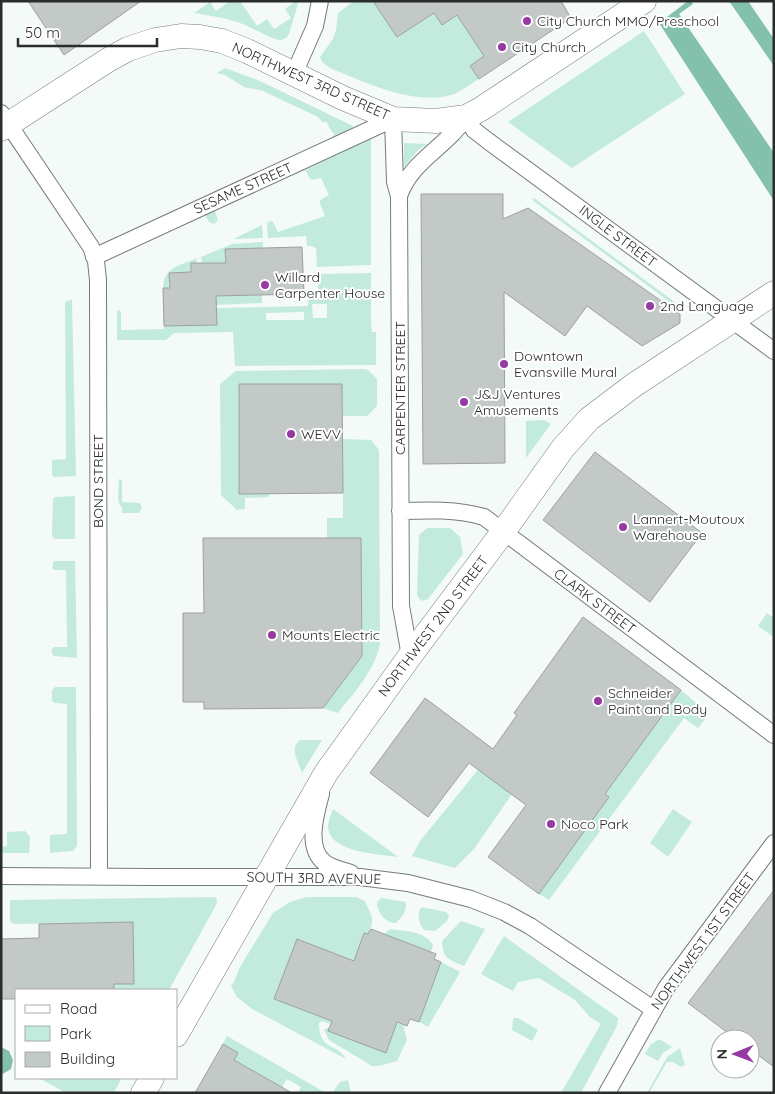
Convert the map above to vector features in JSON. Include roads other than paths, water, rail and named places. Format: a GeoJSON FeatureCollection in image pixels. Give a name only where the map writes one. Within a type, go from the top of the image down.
{"type":"FeatureCollection","features":[{"type":"Feature","properties":{"kind":"main road","name":"NORTHWEST 3RD STREET"},"geometry":{"type":"LineString","coordinates":[[4,122],[128,49],[155,40],[180,36],[222,41],[247,51],[343,98],[393,119],[436,121],[466,117],[644,1]]}},
{"type":"Feature","properties":{"kind":"main road","name":"NORTHWEST 2ND STREET"},"geometry":{"type":"LineString","coordinates":[[178,1031],[326,773],[563,448],[590,419],[634,385],[774,293]]}},
{"type":"Feature","properties":{"kind":"main road"},"geometry":{"type":"LineString","coordinates":[[143,1093],[151,1079]]}},
{"type":"Feature","properties":{"kind":"street"},"geometry":{"type":"LineString","coordinates":[[294,74],[315,26],[320,1]]}},
{"type":"Feature","properties":{"kind":"street","name":"NORTHWEST 3RD STREET"},"geometry":{"type":"LineString","coordinates":[[399,196],[403,184],[414,169],[455,132],[466,117]]}},
{"type":"Feature","properties":{"kind":"street","name":"INGLE STREET"},"geometry":{"type":"LineString","coordinates":[[466,117],[474,130],[488,141],[774,351]]}},
{"type":"Feature","properties":{"kind":"street","name":"CARPENTER STREET"},"geometry":{"type":"LineString","coordinates":[[393,119],[395,182],[399,196],[401,606],[410,656]]}},
{"type":"Feature","properties":{"kind":"street","name":"SESAME STREET"},"geometry":{"type":"LineString","coordinates":[[94,257],[393,119]]}},
{"type":"Feature","properties":{"kind":"street","name":"BOND STREET"},"geometry":{"type":"LineString","coordinates":[[4,122],[91,247],[98,280],[99,876]]}},
{"type":"Feature","properties":{"kind":"street","name":"CLARK STREET"},"geometry":{"type":"LineString","coordinates":[[400,511],[432,510],[475,515],[484,518],[774,735]]}},
{"type":"Feature","properties":{"kind":"street"},"geometry":{"type":"LineString","coordinates":[[326,773],[313,823],[316,847],[319,856],[324,862],[360,877]]}},
{"type":"Feature","properties":{"kind":"street","name":"NORTHWEST 1ST STREET"},"geometry":{"type":"LineString","coordinates":[[607,1093],[666,988],[774,843]]}},
{"type":"Feature","properties":{"kind":"street","name":"SOUTH 3RD AVENUE"},"geometry":{"type":"LineString","coordinates":[[1,876],[360,877],[396,880],[471,899],[504,912],[547,937],[653,1010]]}},
{"type":"Feature","properties":{"kind":"place","name":"City Church MMO/Preschool"},"geometry":{"type":"Point","coordinates":[527,21]}},
{"type":"Feature","properties":{"kind":"place","name":"City Church"},"geometry":{"type":"Point","coordinates":[502,47]}},
{"type":"Feature","properties":{"kind":"place","name":"Willard Carpenter House"},"geometry":{"type":"Point","coordinates":[265,285]}},
{"type":"Feature","properties":{"kind":"place","name":"2nd Language"},"geometry":{"type":"Point","coordinates":[650,306]}},
{"type":"Feature","properties":{"kind":"place","name":"Downtown Evansville Mural"},"geometry":{"type":"Point","coordinates":[504,364]}},
{"type":"Feature","properties":{"kind":"place","name":"J&J Ventures Amusements"},"geometry":{"type":"Point","coordinates":[464,402]}},
{"type":"Feature","properties":{"kind":"place","name":"WEVV"},"geometry":{"type":"Point","coordinates":[291,434]}},
{"type":"Feature","properties":{"kind":"place","name":"Lannert-Moutoux Warehouse"},"geometry":{"type":"Point","coordinates":[623,527]}},
{"type":"Feature","properties":{"kind":"place","name":"Mounts Electric"},"geometry":{"type":"Point","coordinates":[272,635]}},
{"type":"Feature","properties":{"kind":"place","name":"Schneider Paint and Body"},"geometry":{"type":"Point","coordinates":[598,701]}},
{"type":"Feature","properties":{"kind":"place","name":"Noco Park"},"geometry":{"type":"Point","coordinates":[551,824]}}]}
